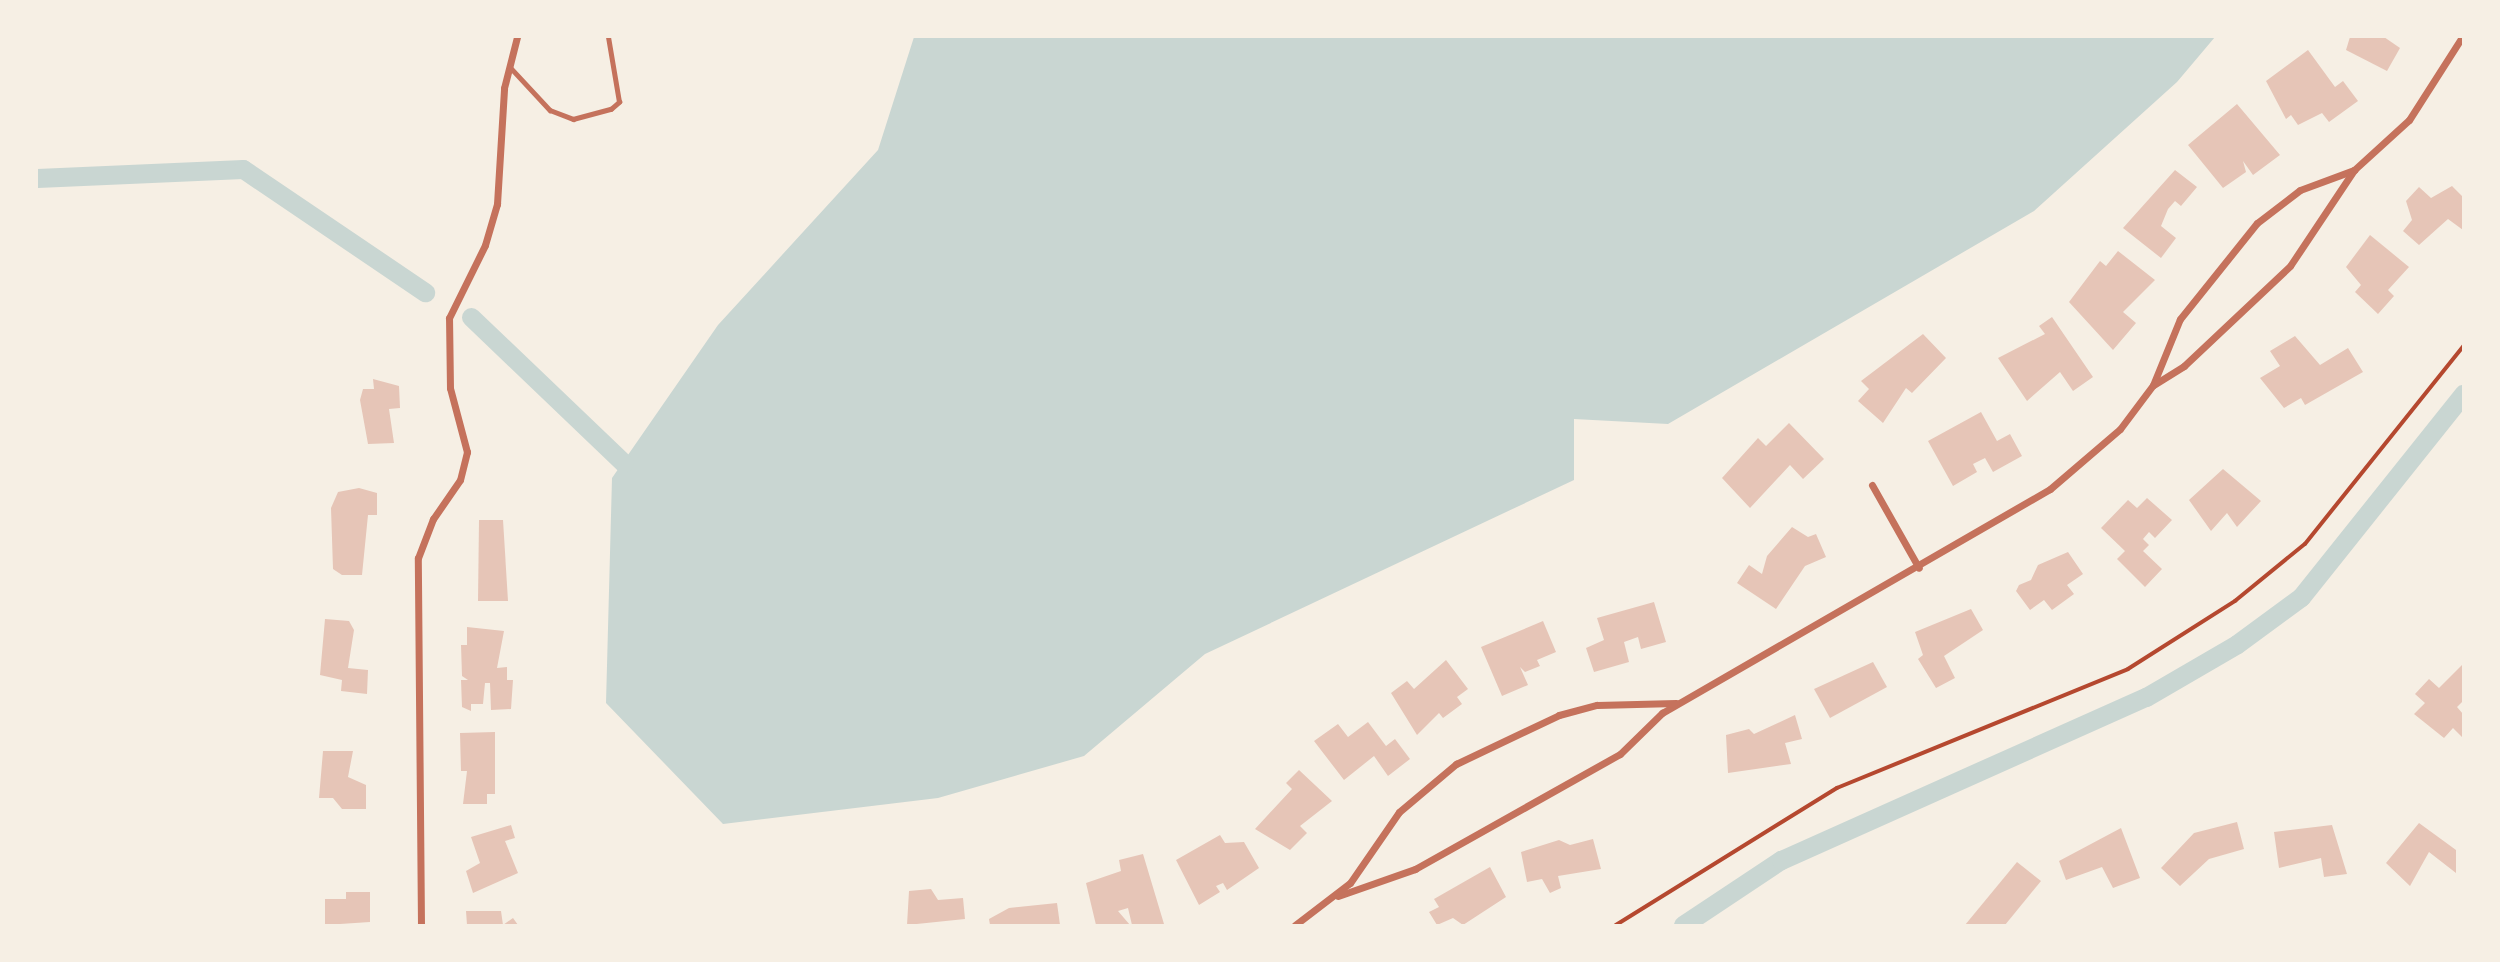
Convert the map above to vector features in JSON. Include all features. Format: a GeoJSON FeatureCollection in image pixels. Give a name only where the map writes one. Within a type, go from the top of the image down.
{"type":"FeatureCollection","features":[{"type":"Feature","properties":{"kind":"street"},"geometry":{"type":"LineString","coordinates":[[422,925],[418,558],[433,519],[460,480],[467,452],[450,388],[449,318],[485,245],[498,204],[509,66],[517,37]]}},
{"type":"Feature","properties":{"kind":"street"},"geometry":{"type":"LineString","coordinates":[[2153,385],[2184,366],[2290,266],[2354,170],[2409,120],[2462,37]]}},
{"type":"Feature","properties":{"kind":"street"},"geometry":{"type":"LineString","coordinates":[[1295,925],[1338,896],[1415,869],[1620,754],[1680,703],[1919,568],[2050,489],[2120,429],[2153,385],[2180,319],[2258,223],[2300,190],[2354,170]]}},
{"type":"Feature","properties":{"kind":"street"},"geometry":{"type":"LineString","coordinates":[[1872,485],[1919,568]]}},
{"type":"Feature","properties":{"kind":"street"},"geometry":{"type":"LineString","coordinates":[[1338,896],[1414,796],[1501,738],[1597,705],[1680,703]]}},
{"type":"Feature","properties":{"kind":"lane"},"geometry":{"type":"LineString","coordinates":[[509,66],[550,110],[573,119],[611,109],[619,102],[608,37]]}},
{"type":"Feature","properties":{"kind":"path"},"geometry":{"type":"LineString","coordinates":[[1616,925],[1837,788],[2128,669],[2235,601],[2314,535],[2463,347]]}},
{"type":"Feature","properties":{"kind":"shaded area"},"geometry":{"type":"Polygon","coordinates":[[[914,37],[2215,37],[2177,82],[2034,211],[1668,424],[1574,419],[1574,480],[1205,654],[1084,756],[938,798],[723,824],[606,703],[612,478],[718,325],[878,150],[914,37]]]}},
{"type":"Feature","properties":{"kind":"building"},"geometry":{"type":"Polygon","coordinates":[[[2350,37],[2384,37],[2400,48],[2387,71],[2346,50],[2350,37]]]}},
{"type":"Feature","properties":{"kind":"building"},"geometry":{"type":"Polygon","coordinates":[[[2308,50],[2335,87],[2343,81],[2358,101],[2329,122],[2322,113],[2298,125],[2291,115],[2286,119],[2266,81],[2308,50]]]}},
{"type":"Feature","properties":{"kind":"building"},"geometry":{"type":"Polygon","coordinates":[[[2237,104],[2280,155],[2253,175],[2243,161],[2246,172],[2223,188],[2188,145],[2237,104]]]}},
{"type":"Feature","properties":{"kind":"building"},"geometry":{"type":"Polygon","coordinates":[[[2175,170],[2197,187],[2181,206],[2175,201],[2168,209],[2161,226],[2176,238],[2161,258],[2123,228],[2175,170]]]}},
{"type":"Feature","properties":{"kind":"building"},"geometry":{"type":"Polygon","coordinates":[[[2452,186],[2463,197],[2463,230],[2448,219],[2419,245],[2403,231],[2412,220],[2406,201],[2419,187],[2431,198],[2452,186]]]}},
{"type":"Feature","properties":{"kind":"building"},"geometry":{"type":"Polygon","coordinates":[[[2370,235],[2409,267],[2388,290],[2394,296],[2378,314],[2355,292],[2361,285],[2346,267],[2370,235]]]}},
{"type":"Feature","properties":{"kind":"building"},"geometry":{"type":"Polygon","coordinates":[[[2118,251],[2155,280],[2123,312],[2136,323],[2113,350],[2069,302],[2100,261],[2106,266],[2118,251]]]}},
{"type":"Feature","properties":{"kind":"building"},"geometry":{"type":"Polygon","coordinates":[[[2052,317],[2093,377],[2073,391],[2060,372],[2027,401],[1998,358],[2045,334],[2039,326],[2052,317]]]}},
{"type":"Feature","properties":{"kind":"building"},"geometry":{"type":"Polygon","coordinates":[[[1923,334],[1946,358],[1912,393],[1906,388],[1883,423],[1858,401],[1869,389],[1861,381],[1923,334]]]}},
{"type":"Feature","properties":{"kind":"building"},"geometry":{"type":"Polygon","coordinates":[[[2295,336],[2320,365],[2348,348],[2363,372],[2305,405],[2301,398],[2284,408],[2260,378],[2280,366],[2270,351],[2295,336]]]}},
{"type":"Feature","properties":{"kind":"building"},"geometry":{"type":"Polygon","coordinates":[[[373,379],[399,386],[400,408],[389,409],[394,443],[368,444],[360,400],[363,389],[374,389],[373,379]]]}},
{"type":"Feature","properties":{"kind":"building"},"geometry":{"type":"Polygon","coordinates":[[[1981,412],[1997,441],[2010,434],[2022,456],[1993,472],[1985,458],[1973,464],[1977,472],[1953,486],[1928,441],[1981,412]]]}},
{"type":"Feature","properties":{"kind":"building"},"geometry":{"type":"Polygon","coordinates":[[[1789,423],[1824,459],[1803,479],[1790,465],[1750,508],[1722,478],[1758,438],[1766,446],[1789,423]]]}},
{"type":"Feature","properties":{"kind":"building"},"geometry":{"type":"Polygon","coordinates":[[[2223,469],[2261,501],[2237,527],[2227,513],[2211,531],[2189,500],[2223,469]]]}},
{"type":"Feature","properties":{"kind":"building"},"geometry":{"type":"Polygon","coordinates":[[[359,488],[377,493],[377,515],[368,515],[362,575],[342,575],[333,569],[331,508],[338,492],[359,488]]]}},
{"type":"Feature","properties":{"kind":"building"},"geometry":{"type":"Polygon","coordinates":[[[2147,498],[2172,520],[2155,538],[2149,532],[2143,539],[2149,545],[2143,551],[2162,569],[2145,587],[2117,559],[2125,551],[2101,528],[2128,500],[2137,508],[2147,498]]]}},
{"type":"Feature","properties":{"kind":"building"},"geometry":{"type":"Polygon","coordinates":[[[479,520],[503,520],[508,601],[478,601],[479,520]]]}},
{"type":"Feature","properties":{"kind":"building"},"geometry":{"type":"Polygon","coordinates":[[[1792,527],[1808,537],[1816,534],[1826,557],[1805,566],[1776,609],[1737,583],[1749,565],[1762,574],[1767,556],[1792,527]]]}},
{"type":"Feature","properties":{"kind":"building"},"geometry":{"type":"Polygon","coordinates":[[[2068,552],[2083,574],[2067,585],[2074,594],[2052,610],[2044,600],[2030,610],[2016,591],[2019,585],[2031,580],[2038,565],[2068,552]]]}},
{"type":"Feature","properties":{"kind":"building"},"geometry":{"type":"Polygon","coordinates":[[[1654,602],[1666,642],[1641,649],[1638,637],[1624,642],[1629,662],[1594,672],[1586,648],[1604,640],[1597,618],[1654,602]]]}},
{"type":"Feature","properties":{"kind":"building"},"geometry":{"type":"Polygon","coordinates":[[[1971,609],[1983,630],[1944,656],[1955,678],[1936,688],[1918,659],[1923,655],[1915,632],[1971,609]]]}},
{"type":"Feature","properties":{"kind":"building"},"geometry":{"type":"Polygon","coordinates":[[[325,619],[349,621],[354,630],[348,668],[368,670],[367,694],[341,691],[342,680],[320,675],[325,619]]]}},
{"type":"Feature","properties":{"kind":"building"},"geometry":{"type":"Polygon","coordinates":[[[1543,621],[1556,652],[1537,660],[1540,666],[1525,672],[1520,667],[1528,685],[1502,696],[1481,647],[1543,621]]]}},
{"type":"Feature","properties":{"kind":"building"},"geometry":{"type":"Polygon","coordinates":[[[467,627],[504,631],[497,668],[507,667],[507,680],[513,680],[511,709],[491,710],[490,683],[485,683],[483,704],[471,704],[471,711],[462,707],[461,680],[468,680],[462,676],[461,645],[467,645],[467,627]]]}},
{"type":"Feature","properties":{"kind":"building"},"geometry":{"type":"Polygon","coordinates":[[[1446,660],[1468,689],[1457,697],[1462,704],[1443,718],[1439,713],[1417,735],[1391,693],[1407,681],[1414,689],[1446,660]]]}},
{"type":"Feature","properties":{"kind":"building"},"geometry":{"type":"Polygon","coordinates":[[[1873,662],[1887,687],[1830,718],[1814,689],[1873,662]]]}},
{"type":"Feature","properties":{"kind":"building"},"geometry":{"type":"Polygon","coordinates":[[[2463,664],[2463,701],[2457,707],[2463,714],[2463,738],[2453,728],[2444,738],[2414,714],[2425,703],[2415,694],[2429,679],[2439,688],[2463,664]]]}},
{"type":"Feature","properties":{"kind":"building"},"geometry":{"type":"Polygon","coordinates":[[[1795,715],[1802,739],[1785,743],[1791,764],[1728,773],[1726,735],[1749,729],[1754,734],[1795,715]]]}},
{"type":"Feature","properties":{"kind":"building"},"geometry":{"type":"Polygon","coordinates":[[[1368,722],[1386,746],[1395,739],[1410,759],[1388,776],[1374,756],[1344,780],[1314,741],[1338,724],[1348,737],[1368,722]]]}},
{"type":"Feature","properties":{"kind":"building"},"geometry":{"type":"Polygon","coordinates":[[[495,732],[495,794],[487,794],[487,804],[463,804],[467,771],[461,771],[460,733],[495,732]]]}},
{"type":"Feature","properties":{"kind":"building"},"geometry":{"type":"Polygon","coordinates":[[[323,751],[353,751],[348,777],[366,785],[366,809],[342,809],[333,798],[319,798],[323,751]]]}},
{"type":"Feature","properties":{"kind":"building"},"geometry":{"type":"Polygon","coordinates":[[[1299,770],[1332,801],[1300,826],[1307,833],[1290,850],[1255,829],[1292,789],[1286,783],[1299,770]]]}},
{"type":"Feature","properties":{"kind":"building"},"geometry":{"type":"Polygon","coordinates":[[[2237,822],[2244,849],[2209,859],[2180,886],[2161,868],[2194,833],[2237,822]]]}},
{"type":"Feature","properties":{"kind":"building"},"geometry":{"type":"Polygon","coordinates":[[[2419,823],[2456,850],[2456,873],[2429,852],[2410,886],[2386,863],[2419,823]]]}},
{"type":"Feature","properties":{"kind":"building"},"geometry":{"type":"Polygon","coordinates":[[[511,825],[515,838],[505,841],[518,873],[473,893],[466,871],[480,863],[471,837],[511,825]]]}},
{"type":"Feature","properties":{"kind":"building"},"geometry":{"type":"Polygon","coordinates":[[[2332,825],[2347,874],[2324,877],[2321,858],[2279,868],[2274,832],[2332,825]]]}},
{"type":"Feature","properties":{"kind":"building"},"geometry":{"type":"Polygon","coordinates":[[[2121,828],[2140,878],[2113,888],[2102,867],[2066,880],[2059,861],[2121,828]]]}},
{"type":"Feature","properties":{"kind":"building"},"geometry":{"type":"Polygon","coordinates":[[[1220,835],[1225,843],[1244,842],[1259,868],[1227,890],[1223,883],[1216,886],[1220,892],[1199,905],[1176,860],[1220,835]]]}},
{"type":"Feature","properties":{"kind":"building"},"geometry":{"type":"Polygon","coordinates":[[[1593,839],[1601,869],[1558,876],[1561,888],[1550,893],[1542,879],[1527,882],[1521,852],[1559,840],[1570,845],[1593,839]]]}},
{"type":"Feature","properties":{"kind":"building"},"geometry":{"type":"Polygon","coordinates":[[[1143,854],[1164,924],[1132,925],[1128,908],[1118,911],[1130,925],[1096,925],[1086,883],[1121,871],[1119,860],[1143,854]]]}},
{"type":"Feature","properties":{"kind":"building"},"geometry":{"type":"Polygon","coordinates":[[[2017,862],[2041,881],[2005,925],[1965,925],[2017,862]]]}},
{"type":"Feature","properties":{"kind":"building"},"geometry":{"type":"Polygon","coordinates":[[[1490,867],[1506,897],[1463,925],[1453,918],[1437,925],[1429,912],[1439,907],[1434,899],[1490,867]]]}},
{"type":"Feature","properties":{"kind":"building"},"geometry":{"type":"Polygon","coordinates":[[[931,889],[938,900],[963,898],[965,919],[907,925],[909,891],[931,889]]]}},
{"type":"Feature","properties":{"kind":"building"},"geometry":{"type":"Polygon","coordinates":[[[346,892],[370,892],[370,922],[325,925],[325,899],[346,899],[346,892]]]}},
{"type":"Feature","properties":{"kind":"building"},"geometry":{"type":"Polygon","coordinates":[[[1057,903],[1060,925],[990,925],[989,919],[1009,908],[1057,903]]]}},
{"type":"Feature","properties":{"kind":"building"},"geometry":{"type":"Polygon","coordinates":[[[466,911],[501,911],[503,925],[467,925],[466,911]]]}},
{"type":"Feature","properties":{"kind":"building"},"geometry":{"type":"Polygon","coordinates":[[[513,918],[518,925],[503,925],[513,918]]]}},
{"type":"Feature","properties":{"kind":"waterway"},"geometry":{"type":"LineString","coordinates":[[37,178],[243,169],[425,292]]}},
{"type":"Feature","properties":{"kind":"waterway"},"geometry":{"type":"LineString","coordinates":[[471,317],[624,463]]}},
{"type":"Feature","properties":{"kind":"waterway"},"geometry":{"type":"LineString","coordinates":[[1683,925],[1781,860],[2146,697],[2237,644],[2301,597],[2463,394]]}}]}
